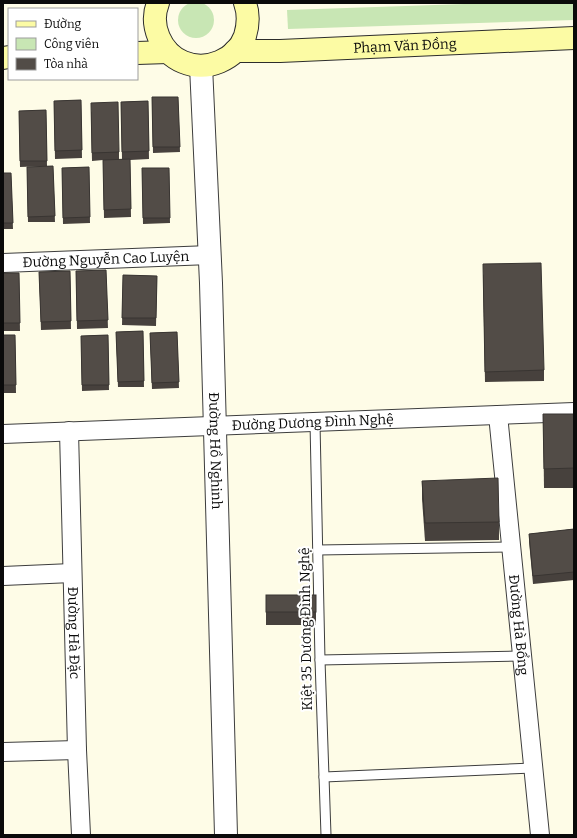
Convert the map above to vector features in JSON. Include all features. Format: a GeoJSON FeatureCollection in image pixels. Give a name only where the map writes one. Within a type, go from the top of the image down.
{"type":"FeatureCollection","features":[{"type":"Feature","properties":{"kind":"main road"},"geometry":{"type":"LineString","coordinates":[[158,3],[155,19],[156,31],[161,42],[168,52],[183,62],[201,66],[213,64],[225,59],[236,51],[243,41],[247,30],[248,18],[245,3]]}},
{"type":"Feature","properties":{"kind":"main road","name":"Phạm Văn Đồng"},"geometry":{"type":"LineString","coordinates":[[236,51],[280,51],[574,38]]}},
{"type":"Feature","properties":{"kind":"main road"},"geometry":{"type":"LineString","coordinates":[[138,53],[168,52]]}},
{"type":"Feature","properties":{"kind":"street","name":"Đường Hồ Nghinh"},"geometry":{"type":"LineString","coordinates":[[201,66],[210,255],[226,835]]}},
{"type":"Feature","properties":{"kind":"street","name":"Đường Nguyễn Cao Luyện"},"geometry":{"type":"LineString","coordinates":[[3,263],[210,255]]}},
{"type":"Feature","properties":{"kind":"street","name":"Đường Dương Đình Nghệ"},"geometry":{"type":"LineString","coordinates":[[3,434],[574,412]]}},
{"type":"Feature","properties":{"kind":"street","name":"Đường Hà Bổng"},"geometry":{"type":"LineString","coordinates":[[498,415],[540,835]]}},
{"type":"Feature","properties":{"kind":"street","name":"Đường Hà Đặc"},"geometry":{"type":"LineString","coordinates":[[69,431],[77,750],[81,835]]}},
{"type":"Feature","properties":{"kind":"street"},"geometry":{"type":"LineString","coordinates":[[3,576],[72,573]]}},
{"type":"Feature","properties":{"kind":"street"},"geometry":{"type":"LineString","coordinates":[[3,752],[77,750]]}},
{"type":"Feature","properties":{"kind":"lane","name":"Kiệt 35 Dương Đình Nghệ"},"geometry":{"type":"LineString","coordinates":[[315,423],[320,660],[326,835]]}},
{"type":"Feature","properties":{"kind":"lane"},"geometry":{"type":"LineString","coordinates":[[318,550],[511,547]]}},
{"type":"Feature","properties":{"kind":"lane"},"geometry":{"type":"LineString","coordinates":[[320,660],[522,656]]}},
{"type":"Feature","properties":{"kind":"lane"},"geometry":{"type":"LineString","coordinates":[[324,777],[533,768]]}},
{"type":"Feature","properties":{"kind":"green space"},"geometry":{"type":"Polygon","coordinates":[[[200,2],[209,7],[213,13],[213,27],[209,33],[200,38],[192,38],[183,33],[179,27],[178,16],[183,7],[189,3],[200,2]]]}},
{"type":"Feature","properties":{"kind":"green space"},"geometry":{"type":"Polygon","coordinates":[[[494,3],[574,3],[574,20],[288,29],[287,10],[494,3]]]}},
{"type":"Feature","properties":{"kind":"building"},"geometry":{"type":"Polygon","coordinates":[[[152,97],[178,97],[180,147],[153,147],[152,97]]]}},
{"type":"Feature","properties":{"kind":"building"},"geometry":{"type":"Polygon","coordinates":[[[81,100],[82,150],[55,151],[54,101],[81,100]]]}},
{"type":"Feature","properties":{"kind":"building"},"geometry":{"type":"Polygon","coordinates":[[[148,101],[149,151],[122,152],[121,102],[148,101]]]}},
{"type":"Feature","properties":{"kind":"building"},"geometry":{"type":"Polygon","coordinates":[[[118,102],[119,152],[92,153],[91,103],[118,102]]]}},
{"type":"Feature","properties":{"kind":"building"},"geometry":{"type":"Polygon","coordinates":[[[46,110],[47,161],[20,161],[19,111],[46,110]]]}},
{"type":"Feature","properties":{"kind":"building"},"geometry":{"type":"Polygon","coordinates":[[[130,159],[131,209],[104,210],[103,160],[130,159]]]}},
{"type":"Feature","properties":{"kind":"building"},"geometry":{"type":"Polygon","coordinates":[[[53,166],[55,216],[28,217],[27,167],[53,166]]]}},
{"type":"Feature","properties":{"kind":"building"},"geometry":{"type":"Polygon","coordinates":[[[89,167],[90,217],[63,218],[62,168],[89,167]]]}},
{"type":"Feature","properties":{"kind":"building"},"geometry":{"type":"Polygon","coordinates":[[[142,168],[169,168],[170,218],[143,218],[142,168]]]}},
{"type":"Feature","properties":{"kind":"building"},"geometry":{"type":"Polygon","coordinates":[[[3,173],[11,173],[13,223],[3,223],[3,173]]]}},
{"type":"Feature","properties":{"kind":"building"},"geometry":{"type":"Polygon","coordinates":[[[541,263],[544,370],[485,372],[483,264],[541,263]]]}},
{"type":"Feature","properties":{"kind":"building"},"geometry":{"type":"Polygon","coordinates":[[[106,270],[108,320],[77,321],[76,271],[106,270]]]}},
{"type":"Feature","properties":{"kind":"building"},"geometry":{"type":"Polygon","coordinates":[[[70,271],[71,321],[41,322],[39,272],[70,271]]]}},
{"type":"Feature","properties":{"kind":"building"},"geometry":{"type":"Polygon","coordinates":[[[3,273],[19,273],[20,323],[3,323],[3,273]]]}},
{"type":"Feature","properties":{"kind":"building"},"geometry":{"type":"Polygon","coordinates":[[[123,275],[157,276],[156,318],[122,318],[123,275]]]}},
{"type":"Feature","properties":{"kind":"building"},"geometry":{"type":"Polygon","coordinates":[[[143,331],[144,381],[118,382],[116,332],[143,331]]]}},
{"type":"Feature","properties":{"kind":"building"},"geometry":{"type":"Polygon","coordinates":[[[177,332],[179,382],[152,383],[150,333],[177,332]]]}},
{"type":"Feature","properties":{"kind":"building"},"geometry":{"type":"Polygon","coordinates":[[[3,335],[15,335],[16,385],[3,385],[3,335]]]}},
{"type":"Feature","properties":{"kind":"building"},"geometry":{"type":"Polygon","coordinates":[[[108,335],[109,385],[82,385],[81,336],[108,335]]]}},
{"type":"Feature","properties":{"kind":"building"},"geometry":{"type":"Polygon","coordinates":[[[543,414],[574,414],[574,468],[544,469],[543,414]]]}},
{"type":"Feature","properties":{"kind":"building"},"geometry":{"type":"Polygon","coordinates":[[[498,478],[499,522],[425,523],[422,481],[498,478]]]}},
{"type":"Feature","properties":{"kind":"building"},"geometry":{"type":"Polygon","coordinates":[[[574,529],[574,572],[533,576],[529,534],[574,529]]]}},
{"type":"Feature","properties":{"kind":"building"},"geometry":{"type":"Polygon","coordinates":[[[266,595],[316,595],[316,612],[266,612],[266,595]]]}}]}
